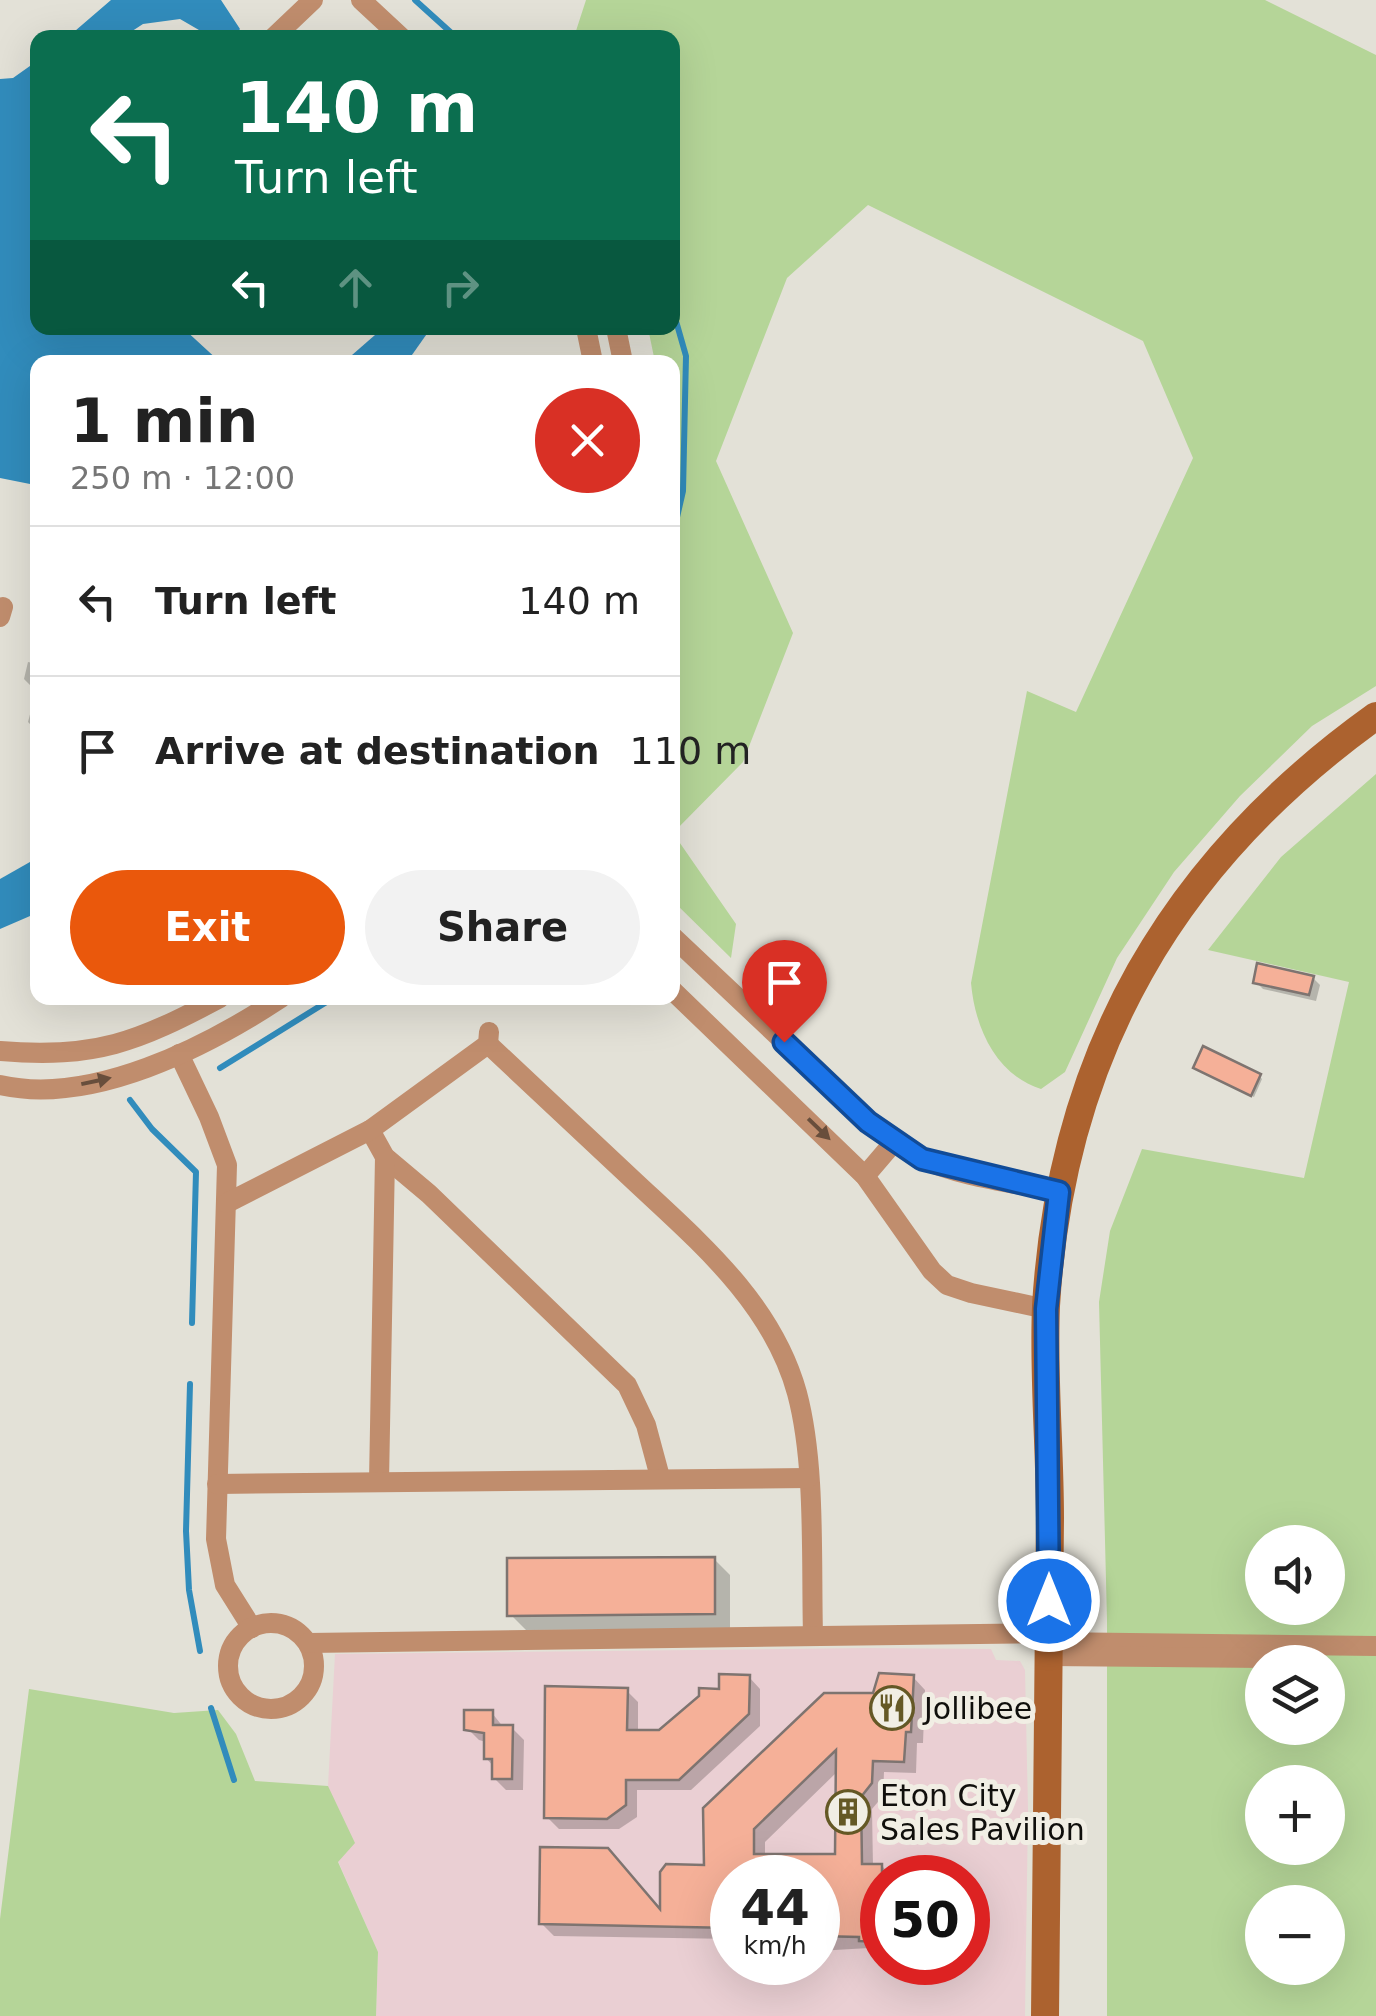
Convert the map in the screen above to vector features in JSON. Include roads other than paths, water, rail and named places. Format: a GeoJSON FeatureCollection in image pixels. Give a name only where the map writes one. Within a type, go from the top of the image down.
{"type":"FeatureCollection","features":[{"type":"Feature","properties":{"kind":"main road"},"geometry":{"type":"LineString","coordinates":[[1045,2016],[1049,1644],[1046,1309],[1059,1192],[1097,1059],[1127,993],[1165,926],[1198,881],[1258,815],[1322,755],[1376,716]]}},
{"type":"Feature","properties":{"kind":"street"},"geometry":{"type":"LineString","coordinates":[[282,30],[314,0]]}},
{"type":"Feature","properties":{"kind":"street"},"geometry":{"type":"LineString","coordinates":[[361,0],[393,30]]}},
{"type":"Feature","properties":{"kind":"street"},"geometry":{"type":"LineString","coordinates":[[680,944],[868,1122],[894,1142],[922,1159],[1059,1192]]}},
{"type":"Feature","properties":{"kind":"street"},"geometry":{"type":"LineString","coordinates":[[680,998],[865,1176],[932,1271],[948,1285],[971,1294],[1046,1309]]}},
{"type":"Feature","properties":{"kind":"street"},"geometry":{"type":"LineString","coordinates":[[0,1051],[65,1055],[118,1045],[206,1005]]}},
{"type":"Feature","properties":{"kind":"street"},"geometry":{"type":"LineString","coordinates":[[0,1085],[20,1089],[63,1088],[122,1076],[179,1054],[268,1005]]}},
{"type":"Feature","properties":{"kind":"street"},"geometry":{"type":"LineString","coordinates":[[227,1203],[370,1130],[489,1037],[712,1255],[750,1298],[784,1357],[804,1429],[814,1635]]}},
{"type":"Feature","properties":{"kind":"street"},"geometry":{"type":"LineString","coordinates":[[179,1054],[227,1165],[216,1539],[224,1585],[252,1628]]}},
{"type":"Feature","properties":{"kind":"street"},"geometry":{"type":"LineString","coordinates":[[370,1130],[385,1157],[627,1385],[646,1425],[660,1477]]}},
{"type":"Feature","properties":{"kind":"street"},"geometry":{"type":"LineString","coordinates":[[865,1176],[894,1142]]}},
{"type":"Feature","properties":{"kind":"street"},"geometry":{"type":"LineString","coordinates":[[379,1482],[385,1157]]}},
{"type":"Feature","properties":{"kind":"street"},"geometry":{"type":"LineString","coordinates":[[217,1484],[808,1478]]}},
{"type":"Feature","properties":{"kind":"street"},"geometry":{"type":"LineString","coordinates":[[267,1623],[283,1624],[308,1643],[314,1658],[314,1674],[298,1701],[266,1710],[250,1705],[237,1694],[228,1664],[240,1637],[252,1628],[267,1623]]}},
{"type":"Feature","properties":{"kind":"street"},"geometry":{"type":"LineString","coordinates":[[308,1643],[814,1635],[1376,1660]]}},
{"type":"Feature","properties":{"kind":"street"},"geometry":{"type":"LineString","coordinates":[[1049,1644],[1376,1646]]}},
{"type":"Feature","properties":{"kind":"water"},"geometry":{"type":"Polygon","coordinates":[[[111,0],[221,0],[240,29],[199,30],[180,19],[143,24],[134,30],[76,30],[111,0]]]}},
{"type":"Feature","properties":{"kind":"water"},"geometry":{"type":"Polygon","coordinates":[[[30,66],[30,335],[191,335],[212,355],[30,355],[30,484],[0,478],[0,79],[13,78],[30,66]]]}},
{"type":"Feature","properties":{"kind":"water"},"geometry":{"type":"Polygon","coordinates":[[[375,335],[426,335],[412,355],[352,355],[375,335]]]}},
{"type":"Feature","properties":{"kind":"water"},"geometry":{"type":"Polygon","coordinates":[[[30,862],[30,916],[0,929],[0,879],[30,862]]]}},
{"type":"Feature","properties":{"kind":"waterway"},"geometry":{"type":"LineString","coordinates":[[415,0],[448,30]]}},
{"type":"Feature","properties":{"kind":"waterway"},"geometry":{"type":"LineString","coordinates":[[680,335],[686,356],[680,504]]}},
{"type":"Feature","properties":{"kind":"waterway"},"geometry":{"type":"LineString","coordinates":[[220,1068],[322,1005]]}},
{"type":"Feature","properties":{"kind":"waterway"},"geometry":{"type":"LineString","coordinates":[[130,1100],[152,1129],[196,1172],[192,1323]]}},
{"type":"Feature","properties":{"kind":"waterway"},"geometry":{"type":"LineString","coordinates":[[190,1384],[186,1531],[189,1590],[200,1651]]}},
{"type":"Feature","properties":{"kind":"waterway"},"geometry":{"type":"LineString","coordinates":[[211,1708],[234,1780]]}},
{"type":"Feature","properties":{"kind":"place","name":"Jollibee"},"geometry":{"type":"Point","coordinates":[892,1708]}},
{"type":"Feature","properties":{"kind":"place","name":"Eton City Sales Pavilion"},"geometry":{"type":"Point","coordinates":[848,1812]}}]}
